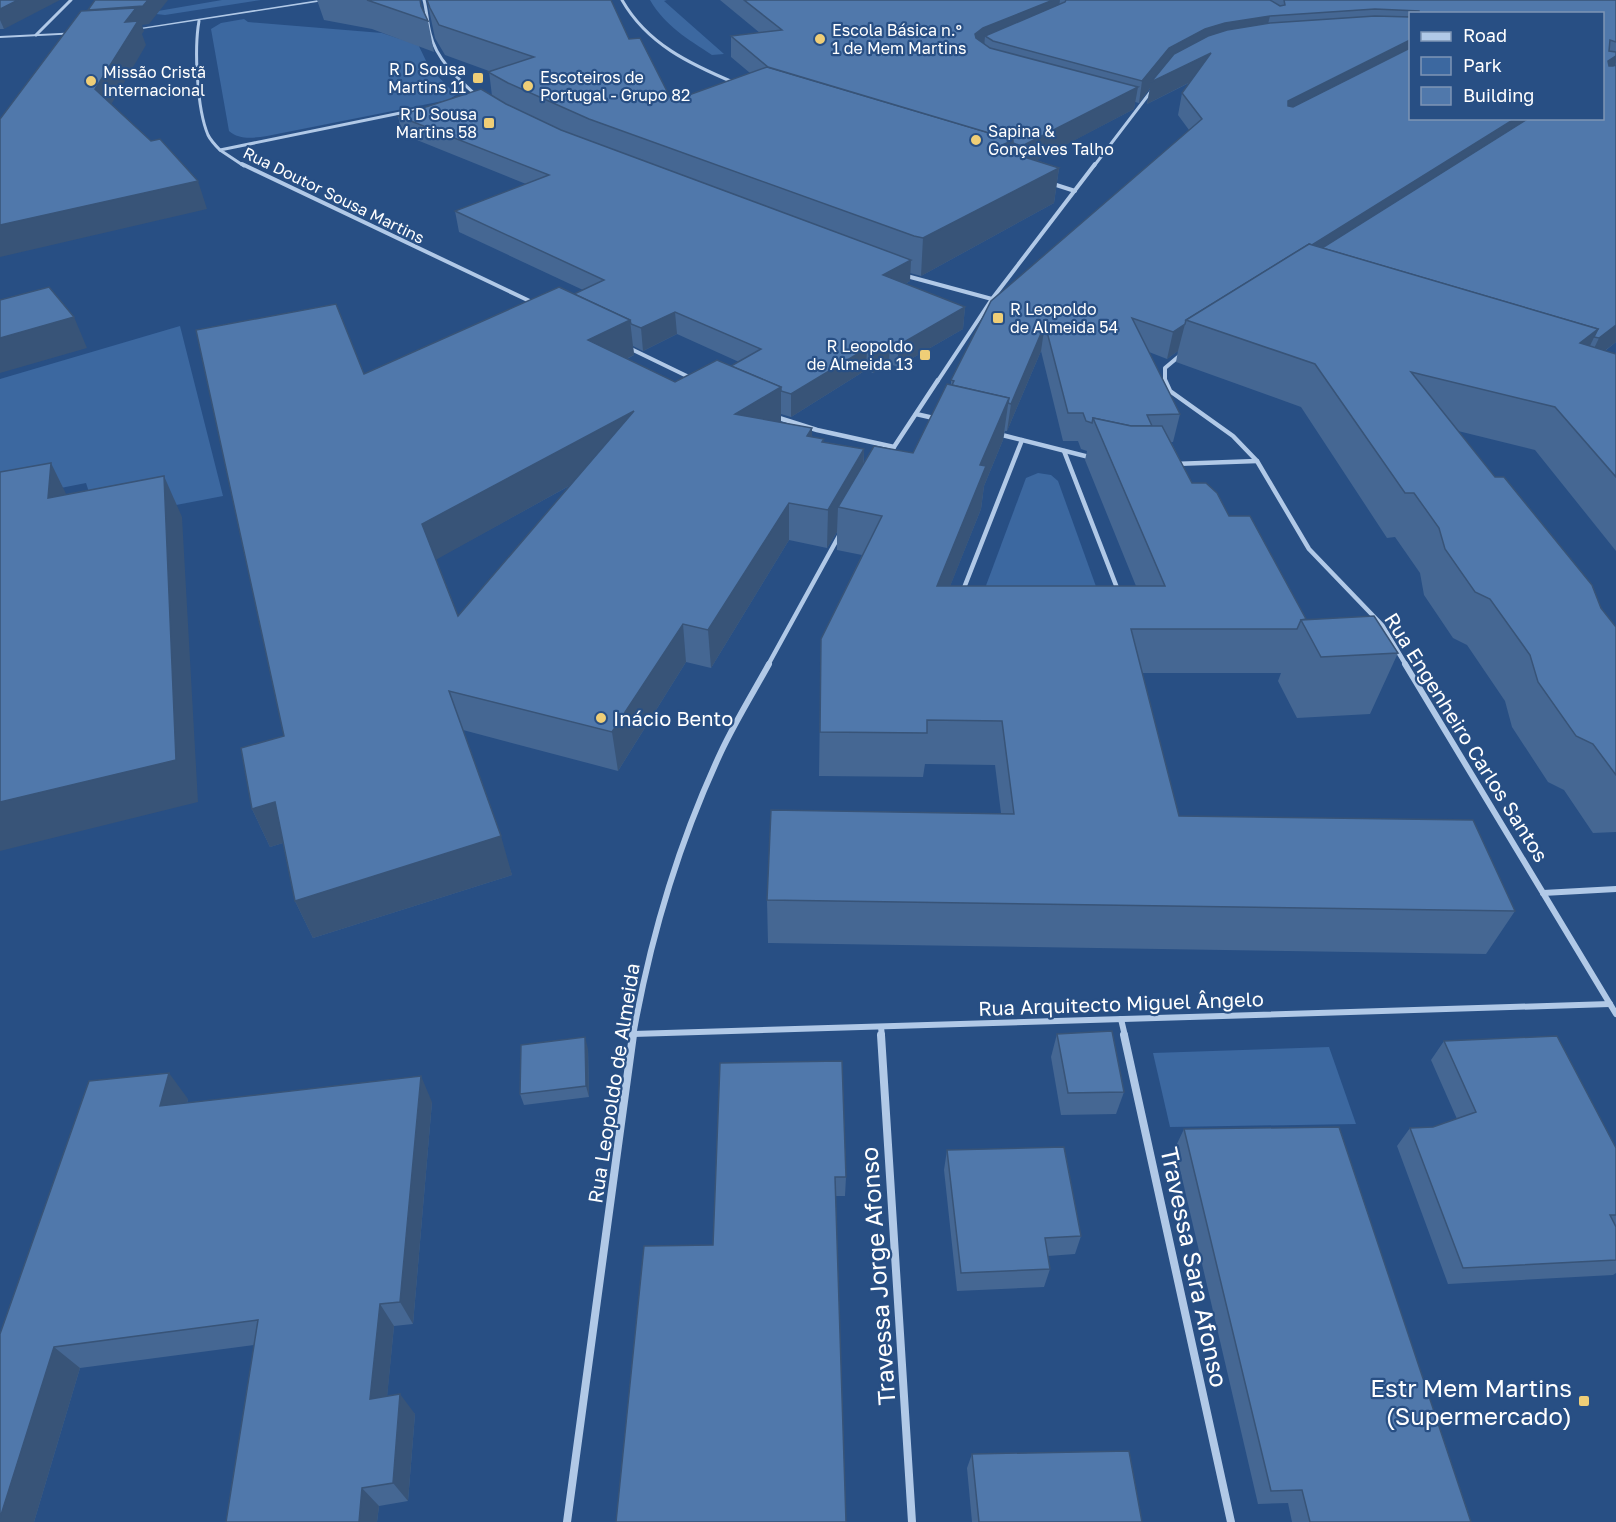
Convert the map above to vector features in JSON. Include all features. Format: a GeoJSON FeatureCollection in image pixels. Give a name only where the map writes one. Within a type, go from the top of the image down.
{"type":"FeatureCollection","features":[{"type":"Feature","properties":{"kind":"street"},"geometry":{"type":"LineString","coordinates":[[36,35],[71,0]]}},
{"type":"Feature","properties":{"kind":"street"},"geometry":{"type":"LineString","coordinates":[[125,30],[200,21],[328,0]]}},
{"type":"Feature","properties":{"kind":"street"},"geometry":{"type":"LineString","coordinates":[[424,0],[431,39],[440,57],[455,76],[480,97],[469,99]]}},
{"type":"Feature","properties":{"kind":"street"},"geometry":{"type":"LineString","coordinates":[[622,0],[636,23],[668,50],[708,72],[745,87]]}},
{"type":"Feature","properties":{"kind":"street"},"geometry":{"type":"LineString","coordinates":[[427,11],[430,4]]}},
{"type":"Feature","properties":{"kind":"street"},"geometry":{"type":"LineString","coordinates":[[200,21],[196,36],[203,109],[208,134],[220,150]]}},
{"type":"Feature","properties":{"kind":"street"},"geometry":{"type":"LineString","coordinates":[[0,37],[81,33]]}},
{"type":"Feature","properties":{"kind":"street"},"geometry":{"type":"LineString","coordinates":[[882,466],[992,299],[1154,88]]}},
{"type":"Feature","properties":{"kind":"street"},"geometry":{"type":"LineString","coordinates":[[1129,104],[1140,107]]}},
{"type":"Feature","properties":{"kind":"street","name":"Rua Doutor Sousa Martins"},"geometry":{"type":"LineString","coordinates":[[220,150],[425,108]]}},
{"type":"Feature","properties":{"kind":"street","name":"Rua Doutor Sousa Martins"},"geometry":{"type":"LineString","coordinates":[[220,150],[246,167],[543,308]]}},
{"type":"Feature","properties":{"kind":"street"},"geometry":{"type":"LineString","coordinates":[[1045,181],[1075,191]]}},
{"type":"Feature","properties":{"kind":"street"},"geometry":{"type":"LineString","coordinates":[[898,273],[992,299]]}},
{"type":"Feature","properties":{"kind":"street"},"geometry":{"type":"LineString","coordinates":[[618,343],[704,384]]}},
{"type":"Feature","properties":{"kind":"street","name":"Rua Engenheiro Carlos Santos"},"geometry":{"type":"LineString","coordinates":[[1190,349],[1170,361],[1163,370],[1163,380],[1170,391],[1233,436],[1257,461],[1309,549],[1382,625],[1616,1014]]}},
{"type":"Feature","properties":{"kind":"street"},"geometry":{"type":"LineString","coordinates":[[768,414],[817,430],[894,447]]}},
{"type":"Feature","properties":{"kind":"street"},"geometry":{"type":"LineString","coordinates":[[916,414],[948,422]]}},
{"type":"Feature","properties":{"kind":"street"},"geometry":{"type":"LineString","coordinates":[[990,432],[1104,460]]}},
{"type":"Feature","properties":{"kind":"street"},"geometry":{"type":"LineString","coordinates":[[959,601],[1022,440]]}},
{"type":"Feature","properties":{"kind":"street"},"geometry":{"type":"LineString","coordinates":[[1064,451],[1122,601]]}},
{"type":"Feature","properties":{"kind":"street"},"geometry":{"type":"LineString","coordinates":[[1166,464],[1257,461]]}},
{"type":"Feature","properties":{"kind":"street","name":"Rua Leopoldo de Almeida"},"geometry":{"type":"LineString","coordinates":[[567,1522],[633,1034],[657,926],[687,832],[721,751],[846,524]]}},
{"type":"Feature","properties":{"kind":"street"},"geometry":{"type":"LineString","coordinates":[[1543,892],[1616,889]]}},
{"type":"Feature","properties":{"kind":"street","name":"Rua Arquitecto Miguel Ângelo"},"geometry":{"type":"LineString","coordinates":[[633,1034],[1610,1005]]}},
{"type":"Feature","properties":{"kind":"street","name":"Travessa Sara Afonso"},"geometry":{"type":"LineString","coordinates":[[1120,1019],[1231,1522]]}},
{"type":"Feature","properties":{"kind":"street","name":"Travessa Jorge Afonso"},"geometry":{"type":"LineString","coordinates":[[881,1027],[912,1522]]}},
{"type":"Feature","properties":{"kind":"green space"},"geometry":{"type":"Polygon","coordinates":[[[222,0],[261,0],[165,15],[156,14],[158,11],[222,0]]]}},
{"type":"Feature","properties":{"kind":"green space"},"geometry":{"type":"Polygon","coordinates":[[[650,0],[667,0],[664,1],[724,54],[712,55],[686,37],[670,25],[650,0]]]}},
{"type":"Feature","properties":{"kind":"green space"},"geometry":{"type":"Polygon","coordinates":[[[244,19],[248,22],[382,33],[400,39],[415,38],[429,67],[456,95],[448,100],[267,136],[252,138],[237,136],[229,131],[211,29],[221,23],[244,19]]]}},
{"type":"Feature","properties":{"kind":"green space"},"geometry":{"type":"Polygon","coordinates":[[[180,326],[223,496],[98,520],[86,483],[0,500],[0,379],[180,326]]]}},
{"type":"Feature","properties":{"kind":"green space"},"geometry":{"type":"Polygon","coordinates":[[[1038,473],[1051,475],[1058,481],[1098,592],[984,591],[1026,478],[1038,473]]]}},
{"type":"Feature","properties":{"kind":"green space"},"geometry":{"type":"Polygon","coordinates":[[[1329,1047],[1356,1124],[1170,1127],[1153,1053],[1329,1047]]]}},
{"type":"Feature","properties":{"kind":"building"},"geometry":{"type":"Polygon","coordinates":[[[0,0],[18,0],[0,9],[0,0]]]}},
{"type":"Feature","properties":{"kind":"building"},"geometry":{"type":"Polygon","coordinates":[[[95,0],[148,0],[143,6],[88,10],[95,0]]]}},
{"type":"Feature","properties":{"kind":"building"},"geometry":{"type":"Polygon","coordinates":[[[367,0],[420,0],[428,21],[367,0]]]}},
{"type":"Feature","properties":{"kind":"building"},"geometry":{"type":"Polygon","coordinates":[[[427,0],[611,0],[629,39],[640,38],[672,101],[767,67],[1013,140],[996,148],[1059,168],[923,238],[914,236],[589,119],[508,83],[488,72],[534,57],[439,25],[427,0]]]}},
{"type":"Feature","properties":{"kind":"building"},"geometry":{"type":"Polygon","coordinates":[[[744,0],[1053,0],[983,28],[975,34],[976,38],[990,48],[1138,87],[1022,146],[1013,143],[1013,140],[768,67],[731,36],[782,30],[744,0]]]}},
{"type":"Feature","properties":{"kind":"building"},"geometry":{"type":"Polygon","coordinates":[[[1066,0],[1270,0],[1280,6],[1285,5],[1284,0],[1616,0],[1616,42],[1610,40],[1609,51],[1616,52],[1616,56],[1608,61],[1609,66],[1616,65],[1616,325],[1599,338],[1594,337],[1598,329],[1322,248],[1526,120],[1604,120],[1604,12],[1419,12],[1375,9],[1270,16],[1225,23],[1205,29],[1169,48],[1142,81],[993,41],[985,36],[1066,0]]]}},
{"type":"Feature","properties":{"kind":"building"},"geometry":{"type":"Polygon","coordinates":[[[136,8],[125,22],[138,21],[95,89],[151,141],[160,139],[198,181],[0,225],[0,119],[81,11],[136,8]]]}},
{"type":"Feature","properties":{"kind":"building"},"geometry":{"type":"Polygon","coordinates":[[[1375,16],[1409,17],[1409,40],[1288,101],[1288,106],[1293,107],[1409,49],[1409,120],[1513,120],[1312,245],[1309,244],[1186,320],[1185,324],[1173,332],[1132,318],[1180,414],[1147,415],[1152,426],[1131,426],[1093,418],[1092,423],[1086,421],[1083,413],[1068,413],[1045,324],[1011,404],[1008,403],[1009,398],[952,385],[954,381],[951,380],[991,301],[1202,119],[1182,93],[1211,53],[1151,82],[1174,54],[1208,36],[1227,30],[1270,23],[1375,16]]]}},
{"type":"Feature","properties":{"kind":"building"},"geometry":{"type":"Polygon","coordinates":[[[481,89],[506,104],[561,130],[911,260],[883,275],[965,307],[899,345],[890,341],[874,350],[867,348],[791,394],[781,391],[781,387],[731,366],[761,349],[675,312],[641,328],[631,324],[630,320],[574,294],[604,280],[455,211],[549,175],[398,116],[481,89]]]}},
{"type":"Feature","properties":{"kind":"building"},"geometry":{"type":"Polygon","coordinates":[[[1309,244],[1598,329],[1580,343],[1616,354],[1616,477],[1555,407],[1411,372],[1495,477],[1504,477],[1592,585],[1601,608],[1616,627],[1616,775],[1593,744],[1576,736],[1538,682],[1530,655],[1490,599],[1475,592],[1445,549],[1439,528],[1414,493],[1405,493],[1315,364],[1186,320],[1309,244]]]}},
{"type":"Feature","properties":{"kind":"building"},"geometry":{"type":"Polygon","coordinates":[[[49,287],[74,317],[0,338],[0,300],[49,287]]]}},
{"type":"Feature","properties":{"kind":"building"},"geometry":{"type":"Polygon","coordinates":[[[559,287],[630,320],[588,340],[675,382],[717,360],[781,387],[735,414],[812,428],[807,436],[824,439],[822,442],[864,449],[828,510],[789,503],[708,630],[683,624],[612,732],[449,691],[501,836],[295,901],[275,802],[252,809],[241,748],[284,736],[196,330],[336,304],[364,374],[559,287]],[[634,411],[422,524],[458,616],[634,411]]]}},
{"type":"Feature","properties":{"kind":"building"},"geometry":{"type":"Polygon","coordinates":[[[947,384],[1009,398],[980,465],[986,466],[937,586],[1165,586],[1093,418],[1131,426],[1162,426],[1192,483],[1206,483],[1217,493],[1229,516],[1250,516],[1306,619],[1301,620],[1297,629],[1131,629],[1179,816],[1473,820],[1515,911],[767,900],[771,810],[1014,814],[1002,721],[927,720],[927,733],[820,732],[821,639],[882,516],[838,507],[874,446],[913,453],[947,384]]]}},
{"type":"Feature","properties":{"kind":"building"},"geometry":{"type":"Polygon","coordinates":[[[51,463],[48,498],[164,476],[176,760],[0,802],[0,472],[51,463]]]}},
{"type":"Feature","properties":{"kind":"building"},"geometry":{"type":"Polygon","coordinates":[[[1374,616],[1398,653],[1321,657],[1301,620],[1374,616]]]}},
{"type":"Feature","properties":{"kind":"building"},"geometry":{"type":"Polygon","coordinates":[[[1112,1031],[1124,1092],[1068,1093],[1057,1034],[1112,1031]]]}},
{"type":"Feature","properties":{"kind":"building"},"geometry":{"type":"Polygon","coordinates":[[[1557,1036],[1616,1148],[1616,1215],[1610,1215],[1616,1227],[1616,1260],[1463,1268],[1410,1128],[1433,1127],[1476,1112],[1444,1041],[1557,1036]]]}},
{"type":"Feature","properties":{"kind":"building"},"geometry":{"type":"Polygon","coordinates":[[[585,1037],[586,1086],[520,1094],[521,1045],[585,1037]]]}},
{"type":"Feature","properties":{"kind":"building"},"geometry":{"type":"Polygon","coordinates":[[[842,1061],[846,1177],[835,1177],[846,1522],[616,1522],[644,1246],[713,1245],[720,1063],[842,1061]]]}},
{"type":"Feature","properties":{"kind":"building"},"geometry":{"type":"Polygon","coordinates":[[[169,1073],[160,1106],[421,1076],[400,1302],[380,1304],[370,1399],[400,1394],[393,1483],[362,1488],[359,1522],[226,1522],[258,1320],[54,1347],[0,1518],[0,1334],[89,1081],[169,1073]]]}},
{"type":"Feature","properties":{"kind":"building"},"geometry":{"type":"Polygon","coordinates":[[[1339,1127],[1471,1522],[1310,1522],[1302,1490],[1271,1491],[1184,1129],[1339,1127]]]}},
{"type":"Feature","properties":{"kind":"building"},"geometry":{"type":"Polygon","coordinates":[[[1064,1147],[1081,1236],[1045,1238],[1050,1269],[961,1273],[947,1150],[1064,1147]]]}},
{"type":"Feature","properties":{"kind":"building"},"geometry":{"type":"Polygon","coordinates":[[[1129,1451],[1142,1522],[979,1522],[972,1454],[1129,1451]]]}},
{"type":"Feature","properties":{"kind":"place","name":"Escola Básica n.º 1 de Mem Martins"},"geometry":{"type":"Point","coordinates":[820,39]}},
{"type":"Feature","properties":{"kind":"place","name":"R D Sousa Martins 11"},"geometry":{"type":"Point","coordinates":[478,78]}},
{"type":"Feature","properties":{"kind":"place","name":"Missão Cristã Internacional"},"geometry":{"type":"Point","coordinates":[91,81]}},
{"type":"Feature","properties":{"kind":"place","name":"Escoteiros de Portugal - Grupo 82"},"geometry":{"type":"Point","coordinates":[528,86]}},
{"type":"Feature","properties":{"kind":"place","name":"R D Sousa Martins 58"},"geometry":{"type":"Point","coordinates":[489,123]}},
{"type":"Feature","properties":{"kind":"place","name":"Sapina & Gonçalves Talho"},"geometry":{"type":"Point","coordinates":[976,140]}},
{"type":"Feature","properties":{"kind":"place","name":"R Leopoldo de Almeida 54"},"geometry":{"type":"Point","coordinates":[998,318]}},
{"type":"Feature","properties":{"kind":"place","name":"R Leopoldo de Almeida 13"},"geometry":{"type":"Point","coordinates":[925,355]}},
{"type":"Feature","properties":{"kind":"place","name":"Inácio Bento"},"geometry":{"type":"Point","coordinates":[601,718]}},
{"type":"Feature","properties":{"kind":"place","name":"Estr Mem Martins (Supermercado)"},"geometry":{"type":"Point","coordinates":[1584,1401]}}]}
